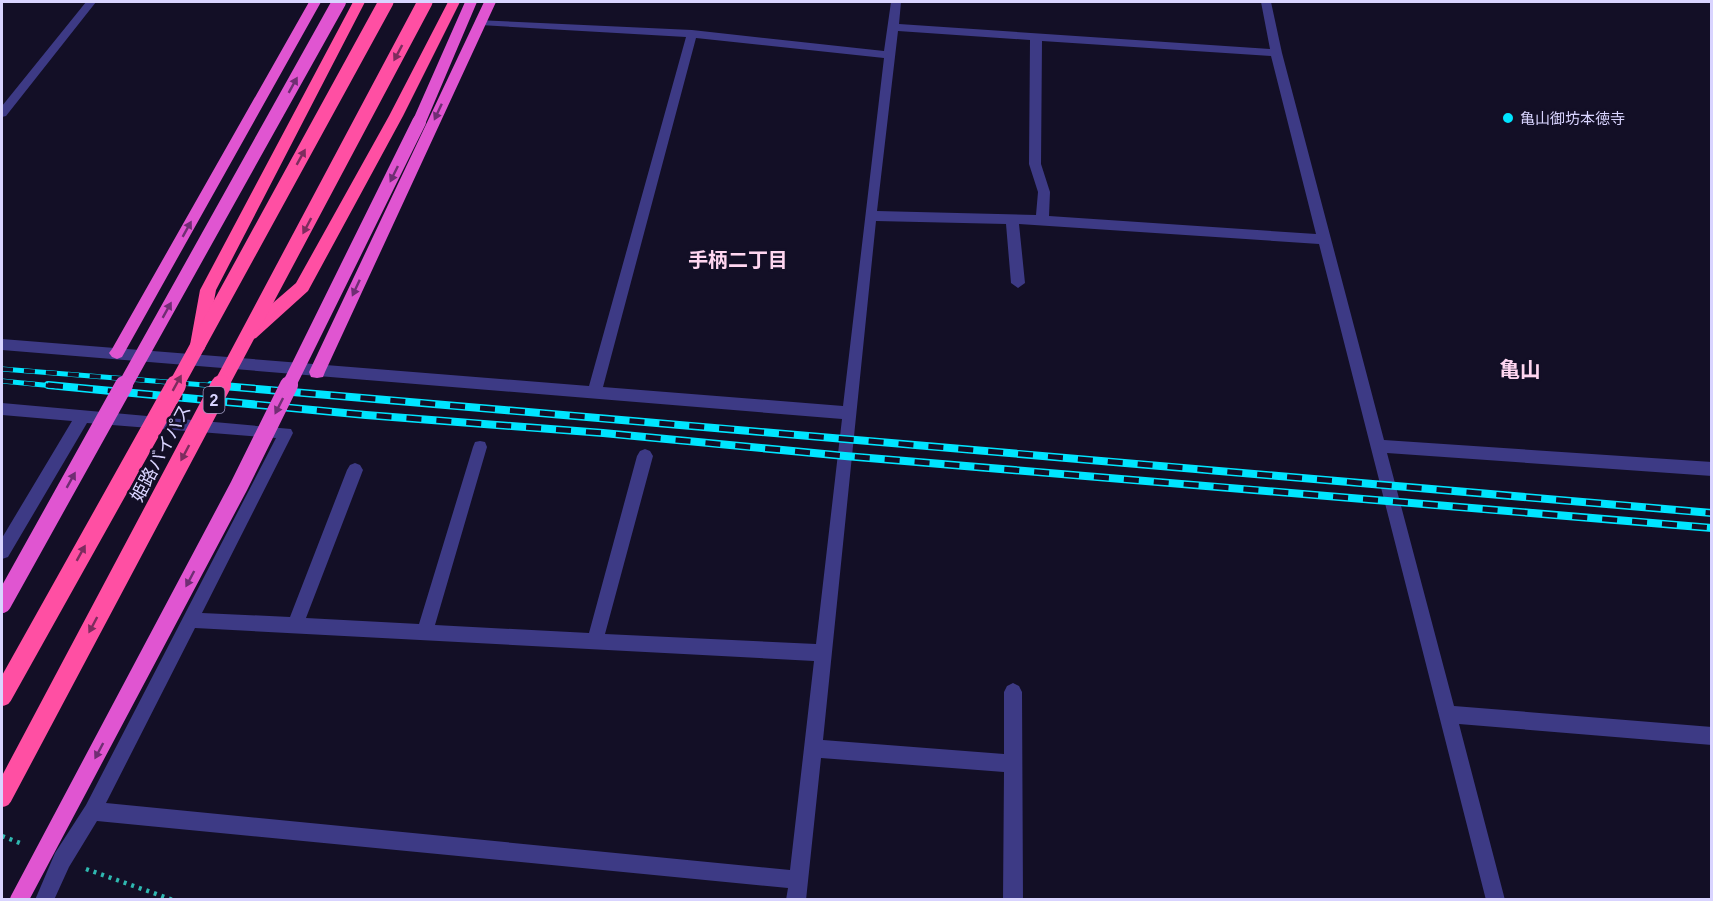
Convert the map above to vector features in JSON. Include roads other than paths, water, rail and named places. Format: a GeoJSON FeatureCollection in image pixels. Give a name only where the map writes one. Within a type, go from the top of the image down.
{"type":"FeatureCollection","features":[{"type":"Feature","properties":{"kind":"highway"},"geometry":{"type":"LineString","coordinates":[[117,353],[315,2]]}},
{"type":"Feature","properties":{"kind":"highway"},"geometry":{"type":"LineString","coordinates":[[2,604],[339,2]]}},
{"type":"Feature","properties":{"kind":"highway"},"geometry":{"type":"LineString","coordinates":[[198,345],[208,290],[359,2]]}},
{"type":"Feature","properties":{"kind":"highway","name":"姫路バイパス"},"geometry":{"type":"LineString","coordinates":[[2,696],[386,2]]}},
{"type":"Feature","properties":{"kind":"highway","name":"姫路バイパス"},"geometry":{"type":"LineString","coordinates":[[2,797],[425,2]]}},
{"type":"Feature","properties":{"kind":"highway"},"geometry":{"type":"LineString","coordinates":[[250,333],[302,287],[396,116],[454,2]]}},
{"type":"Feature","properties":{"kind":"highway"},"geometry":{"type":"LineString","coordinates":[[19,900],[310,345],[419,122],[471,2]]}},
{"type":"Feature","properties":{"kind":"highway"},"geometry":{"type":"LineString","coordinates":[[317,372],[490,2]]}},
{"type":"Feature","properties":{"kind":"street"},"geometry":{"type":"LineString","coordinates":[[2,113],[91,2]]}},
{"type":"Feature","properties":{"kind":"street"},"geometry":{"type":"LineString","coordinates":[[796,900],[870,216],[896,2]]}},
{"type":"Feature","properties":{"kind":"street"},"geometry":{"type":"LineString","coordinates":[[1266,2],[1276,53],[1496,900]]}},
{"type":"Feature","properties":{"kind":"street"},"geometry":{"type":"LineString","coordinates":[[480,22],[692,34],[890,55]]}},
{"type":"Feature","properties":{"kind":"street"},"geometry":{"type":"LineString","coordinates":[[893,27],[1276,53]]}},
{"type":"Feature","properties":{"kind":"street"},"geometry":{"type":"LineString","coordinates":[[594,394],[692,34]]}},
{"type":"Feature","properties":{"kind":"street"},"geometry":{"type":"LineString","coordinates":[[1036,36],[1035,164],[1044,192],[1042,220]]}},
{"type":"Feature","properties":{"kind":"street"},"geometry":{"type":"LineString","coordinates":[[870,216],[1042,220],[1324,239]]}},
{"type":"Feature","properties":{"kind":"street"},"geometry":{"type":"LineString","coordinates":[[1012,220],[1018,283]]}},
{"type":"Feature","properties":{"kind":"street"},"geometry":{"type":"LineString","coordinates":[[2,345],[849,413]]}},
{"type":"Feature","properties":{"kind":"street"},"geometry":{"type":"LineString","coordinates":[[2,409],[286,433],[92,811],[62,860],[44,900]]}},
{"type":"Feature","properties":{"kind":"street"},"geometry":{"type":"LineString","coordinates":[[2,552],[83,416]]}},
{"type":"Feature","properties":{"kind":"street"},"geometry":{"type":"LineString","coordinates":[[1378,446],[1712,469]]}},
{"type":"Feature","properties":{"kind":"street"},"geometry":{"type":"LineString","coordinates":[[425,632],[480,447]]}},
{"type":"Feature","properties":{"kind":"street"},"geometry":{"type":"LineString","coordinates":[[595,641],[645,456]]}},
{"type":"Feature","properties":{"kind":"street"},"geometry":{"type":"LineString","coordinates":[[295,625],[355,470]]}},
{"type":"Feature","properties":{"kind":"street"},"geometry":{"type":"LineString","coordinates":[[190,620],[823,653]]}},
{"type":"Feature","properties":{"kind":"street"},"geometry":{"type":"LineString","coordinates":[[1013,692],[1013,900]]}},
{"type":"Feature","properties":{"kind":"street"},"geometry":{"type":"LineString","coordinates":[[1447,714],[1712,736]]}},
{"type":"Feature","properties":{"kind":"street"},"geometry":{"type":"LineString","coordinates":[[813,748],[1013,764]]}},
{"type":"Feature","properties":{"kind":"street"},"geometry":{"type":"LineString","coordinates":[[92,811],[798,880]]}},
{"type":"Feature","properties":{"kind":"railway"},"geometry":{"type":"LineString","coordinates":[[2,369],[230,387]]}},
{"type":"Feature","properties":{"kind":"railway"},"geometry":{"type":"LineString","coordinates":[[2,381],[64,387]]}},
{"type":"Feature","properties":{"kind":"railway"},"geometry":{"type":"LineString","coordinates":[[48,385],[366,415],[603,433],[845,456],[1712,528]]}},
{"type":"Feature","properties":{"kind":"railway"},"geometry":{"type":"LineString","coordinates":[[211,385],[1712,513]]}},
{"type":"Feature","properties":{"kind":"place","name":"亀山御坊本徳寺"},"geometry":{"type":"Point","coordinates":[1508,118]}},
{"type":"Feature","properties":{"kind":"district","name":"手柄二丁目"},"geometry":{"type":"Point","coordinates":[738,260]}},
{"type":"Feature","properties":{"kind":"district","name":"亀山"},"geometry":{"type":"Point","coordinates":[1520,369]}}]}
